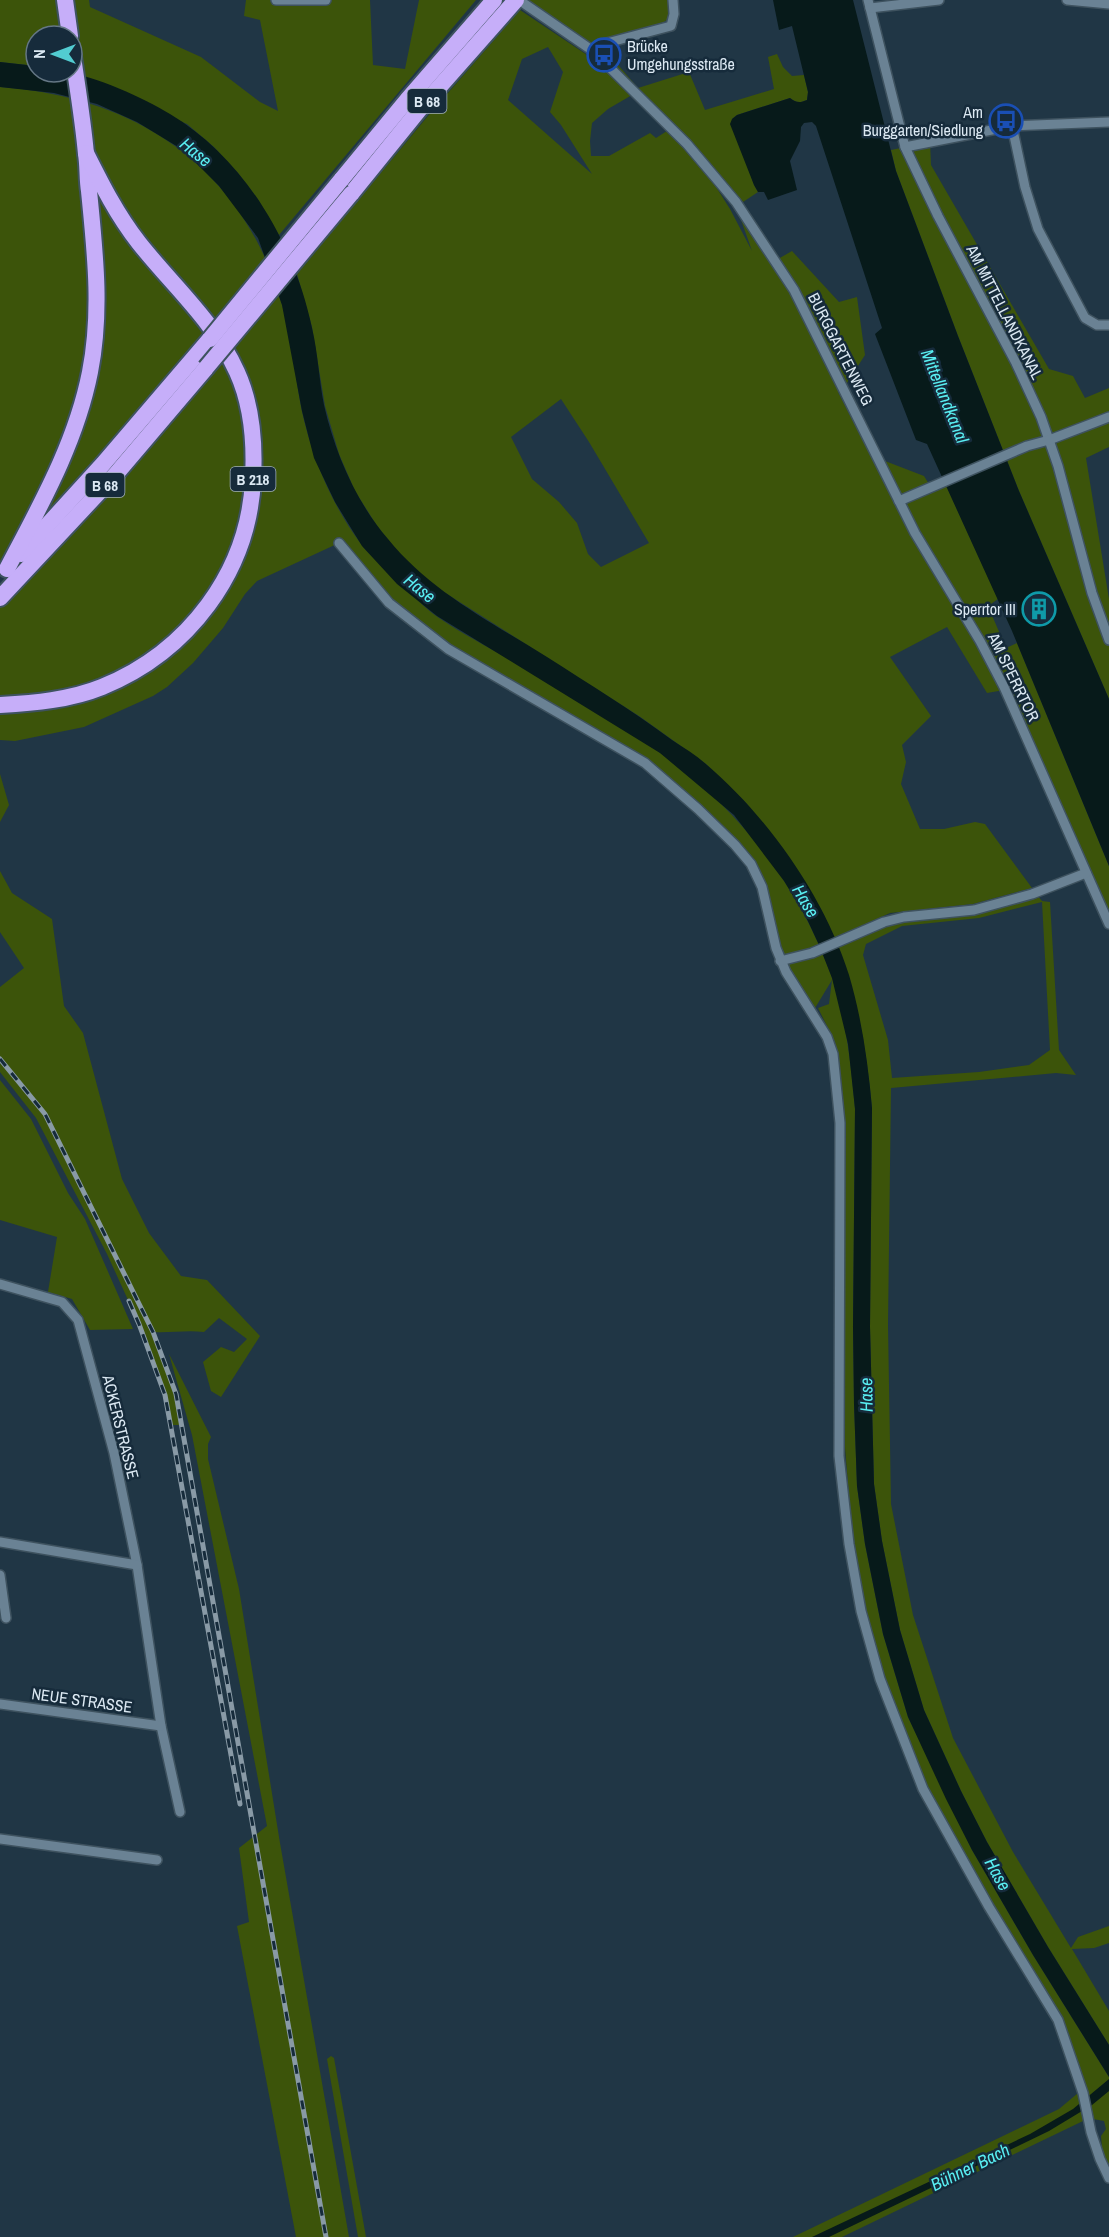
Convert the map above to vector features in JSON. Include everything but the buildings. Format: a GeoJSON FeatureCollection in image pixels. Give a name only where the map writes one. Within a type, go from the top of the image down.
{"type":"FeatureCollection","features":[{"type":"Feature","properties":{"kind":"highway"},"geometry":{"type":"LineString","coordinates":[[65,1],[68,24]]}},
{"type":"Feature","properties":{"kind":"highway","name":"B 68"},"geometry":{"type":"LineString","coordinates":[[0,598],[116,474],[201,362],[346,187],[419,110],[505,2]]}},
{"type":"Feature","properties":{"kind":"highway","name":"B 218"},"geometry":{"type":"LineString","coordinates":[[4,573],[64,457],[90,372],[95,337],[97,269],[77,84]]}},
{"type":"Feature","properties":{"kind":"highway","name":"B 218"},"geometry":{"type":"LineString","coordinates":[[0,705],[54,700],[101,687],[147,664],[169,648],[190,628],[223,585],[236,560],[246,530],[252,500],[253,435],[248,406],[238,374],[216,334],[110,203],[86,153]]}},
{"type":"Feature","properties":{"kind":"highway","name":"B 68"},"geometry":{"type":"LineString","coordinates":[[4,573],[201,362]]}},
{"type":"Feature","properties":{"kind":"street"},"geometry":{"type":"LineString","coordinates":[[276,0],[326,0]]}},
{"type":"Feature","properties":{"kind":"street"},"geometry":{"type":"LineString","coordinates":[[593,51],[603,44],[671,26],[674,14],[673,0]]}},
{"type":"Feature","properties":{"kind":"street"},"geometry":{"type":"LineString","coordinates":[[869,4],[939,0]]}},
{"type":"Feature","properties":{"kind":"street"},"geometry":{"type":"LineString","coordinates":[[1067,0],[1109,4]]}},
{"type":"Feature","properties":{"kind":"street","name":"BURGGARTENWEG"},"geometry":{"type":"LineString","coordinates":[[505,2],[593,51],[687,144],[736,202],[772,256],[805,312],[899,501]]}},
{"type":"Feature","properties":{"kind":"street","name":"AM MITTELLANDKANAL"},"geometry":{"type":"LineString","coordinates":[[869,4],[905,147],[938,216],[1016,363],[1041,417],[1058,466],[1092,593],[1109,640]]}},
{"type":"Feature","properties":{"kind":"street"},"geometry":{"type":"LineString","coordinates":[[905,147],[1012,126],[1109,122]]}},
{"type":"Feature","properties":{"kind":"street"},"geometry":{"type":"LineString","coordinates":[[1012,126],[1025,187],[1038,229],[1085,318],[1097,325],[1109,325]]}},
{"type":"Feature","properties":{"kind":"street"},"geometry":{"type":"LineString","coordinates":[[899,501],[1027,446],[1109,417]]}},
{"type":"Feature","properties":{"kind":"street","name":"AM SPERRTOR"},"geometry":{"type":"LineString","coordinates":[[899,501],[915,533],[985,649],[1004,687],[1109,924]]}},
{"type":"Feature","properties":{"kind":"street"},"geometry":{"type":"LineString","coordinates":[[339,543],[389,603],[448,649],[645,763],[735,845],[751,864],[762,887],[780,961],[827,1037],[836,1073],[840,1123],[839,1456],[849,1544],[861,1611],[880,1679],[923,1789],[989,1906],[1058,2020],[1083,2096],[1094,2141],[1109,2178]]}},
{"type":"Feature","properties":{"kind":"street"},"geometry":{"type":"LineString","coordinates":[[780,961],[812,953],[884,922],[904,917],[974,910],[1032,894],[1086,873]]}},
{"type":"Feature","properties":{"kind":"street","name":"ACKERSTRASSE"},"geometry":{"type":"LineString","coordinates":[[0,1284],[62,1302],[78,1320],[114,1453],[136,1565],[161,1726],[180,1812]]}},
{"type":"Feature","properties":{"kind":"street"},"geometry":{"type":"LineString","coordinates":[[0,1542],[136,1565]]}},
{"type":"Feature","properties":{"kind":"street"},"geometry":{"type":"LineString","coordinates":[[0,1575],[6,1618]]}},
{"type":"Feature","properties":{"kind":"street","name":"NEUE STRASSE"},"geometry":{"type":"LineString","coordinates":[[0,1704],[161,1726]]}},
{"type":"Feature","properties":{"kind":"street"},"geometry":{"type":"LineString","coordinates":[[0,1839],[157,1860]]}},
{"type":"Feature","properties":{"kind":"green space"},"geometry":{"type":"Polygon","coordinates":[[[0,0],[89,0],[90,7],[201,57],[260,102],[278,111],[260,20],[244,16],[246,0],[370,0],[373,65],[405,69],[419,0],[476,0],[279,235],[257,198],[238,173],[214,147],[187,124],[84,80],[84,24],[24,24],[24,65],[0,62],[0,0]]]}},
{"type":"Feature","properties":{"kind":"green space"},"geometry":{"type":"Polygon","coordinates":[[[528,0],[673,0],[674,14],[664,22],[608,38],[607,52],[638,88],[689,72],[705,110],[774,89],[768,57],[777,54],[783,67],[792,76],[804,75],[808,92],[807,100],[798,102],[790,98],[737,115],[732,119],[758,192],[743,202],[719,174],[641,96],[528,0]]]}},
{"type":"Feature","properties":{"kind":"green space"},"geometry":{"type":"Polygon","coordinates":[[[520,10],[596,61],[632,95],[608,109],[592,123],[591,156],[609,156],[650,133],[656,138],[670,129],[706,171],[730,209],[752,251],[740,217],[771,263],[792,251],[839,302],[857,297],[865,355],[847,383],[838,392],[875,464],[885,461],[924,476],[932,489],[945,483],[998,599],[988,606],[1006,648],[1017,643],[1109,866],[1109,916],[1010,689],[987,693],[947,627],[890,657],[931,716],[902,745],[906,762],[901,784],[920,829],[944,829],[975,822],[985,824],[1032,888],[973,904],[890,913],[834,938],[821,909],[775,838],[746,803],[706,764],[639,716],[436,587],[403,558],[377,526],[355,491],[339,454],[325,406],[312,327],[297,274],[427,117],[520,10]],[[548,47],[522,59],[508,100],[592,174],[561,125],[550,112],[563,72],[548,47]],[[561,399],[511,437],[532,479],[559,502],[577,523],[588,554],[601,567],[649,543],[561,399]]]}},
{"type":"Feature","properties":{"kind":"green space"},"geometry":{"type":"Polygon","coordinates":[[[0,87],[51,94],[98,106],[141,125],[180,150],[214,180],[242,217],[266,259],[286,320],[301,407],[316,461],[331,496],[364,548],[439,618],[625,729],[687,774],[714,797],[762,850],[802,910],[818,942],[831,975],[836,991],[852,1075],[855,1109],[853,1327],[857,1486],[865,1544],[883,1634],[908,1717],[972,1850],[1033,1955],[1109,2077],[1109,2168],[1103,2159],[1101,2136],[1106,2129],[1104,2121],[1093,2119],[1080,2067],[1060,2018],[989,1902],[927,1788],[883,1676],[864,1610],[853,1544],[841,1399],[842,1115],[835,1042],[818,1008],[829,1004],[832,980],[812,1013],[786,972],[751,864],[645,763],[448,649],[389,603],[339,543],[257,581],[245,594],[223,628],[193,663],[167,687],[153,696],[84,727],[15,741],[0,740],[0,598],[50,524],[0,576],[0,87]]]}},
{"type":"Feature","properties":{"kind":"green space"},"geometry":{"type":"Polygon","coordinates":[[[930,142],[931,165],[1049,369],[1073,376],[1085,398],[1109,388],[1109,447],[1086,458],[1109,599],[1109,699],[1019,491],[896,171],[891,150],[930,142]]]}},
{"type":"Feature","properties":{"kind":"green space"},"geometry":{"type":"Polygon","coordinates":[[[0,774],[9,805],[0,822],[0,774]]]}},
{"type":"Feature","properties":{"kind":"green space"},"geometry":{"type":"Polygon","coordinates":[[[0,871],[12,893],[52,919],[64,1006],[83,1033],[122,1179],[149,1233],[181,1276],[207,1280],[260,1336],[221,1397],[211,1391],[203,1362],[221,1347],[234,1352],[247,1339],[219,1318],[204,1332],[153,1332],[176,1394],[182,1425],[171,1425],[165,1395],[139,1324],[107,1254],[36,1118],[0,1072],[0,987],[24,968],[0,932],[0,871]]]}},
{"type":"Feature","properties":{"kind":"green space"},"geometry":{"type":"Polygon","coordinates":[[[1037,895],[1042,901],[1050,902],[1059,1050],[1076,1075],[1056,1073],[891,1088],[888,1325],[891,1504],[913,1615],[953,1738],[1013,1852],[1071,1948],[1078,1937],[1109,1926],[1109,1943],[1094,1948],[1072,1949],[1109,2011],[1109,2045],[1048,1947],[987,1842],[924,1710],[900,1630],[882,1541],[874,1484],[870,1327],[872,1108],[861,1026],[838,946],[896,920],[1037,895]],[[1042,902],[979,918],[902,926],[866,944],[863,955],[888,1040],[892,1078],[979,1072],[1029,1065],[1050,1050],[1042,902]]]}},
{"type":"Feature","properties":{"kind":"green space"},"geometry":{"type":"Polygon","coordinates":[[[0,1080],[31,1119],[68,1193],[85,1219],[133,1329],[90,1330],[72,1299],[48,1292],[57,1237],[0,1220],[0,1080]]]}},
{"type":"Feature","properties":{"kind":"green space"},"geometry":{"type":"Polygon","coordinates":[[[169,1354],[211,1437],[208,1444],[208,1459],[239,1589],[280,1843],[349,2237],[296,2237],[237,1926],[249,1922],[239,1848],[267,1826],[192,1435],[169,1354]]]}},
{"type":"Feature","properties":{"kind":"green space"},"geometry":{"type":"Polygon","coordinates":[[[331,2056],[334,2058],[366,2237],[358,2237],[327,2059],[331,2056]]]}},
{"type":"Feature","properties":{"kind":"green space"},"geometry":{"type":"Polygon","coordinates":[[[1078,2093],[1083,2121],[842,2237],[793,2237],[1059,2109],[1078,2093]]]}},
{"type":"Feature","properties":{"kind":"water","name":"Mittellandkanal"},"geometry":{"type":"Polygon","coordinates":[[[773,0],[853,0],[896,171],[1019,491],[1109,699],[1109,866],[1012,631],[927,444],[916,440],[875,334],[882,328],[816,126],[812,122],[804,123],[801,127],[800,141],[790,161],[797,190],[768,200],[764,192],[758,192],[754,185],[730,124],[737,115],[790,98],[798,102],[807,100],[808,92],[792,26],[779,30],[773,0]]]}},
{"type":"Feature","properties":{"kind":"water","name":"Hase"},"geometry":{"type":"Polygon","coordinates":[[[0,62],[24,65],[24,84],[84,84],[84,76],[119,88],[170,114],[221,154],[262,206],[293,265],[312,328],[324,405],[334,441],[357,493],[388,539],[405,558],[442,590],[610,697],[703,761],[752,809],[810,888],[839,946],[849,975],[861,1025],[869,1074],[872,1108],[870,1327],[874,1484],[882,1541],[900,1630],[924,1710],[961,1791],[987,1842],[1048,1947],[1109,2045],[1109,2077],[1033,1955],[972,1850],[908,1717],[883,1634],[865,1544],[857,1486],[853,1327],[855,1109],[848,1044],[832,978],[806,917],[784,881],[734,815],[660,753],[437,616],[397,584],[362,546],[335,502],[314,458],[302,411],[282,305],[258,238],[219,186],[183,150],[137,122],[97,104],[54,93],[0,87],[0,62]]]}},
{"type":"Feature","properties":{"kind":"water","name":"Bühner Bach"},"geometry":{"type":"Polygon","coordinates":[[[1109,2079],[1109,2091],[1092,2105],[1049,2131],[829,2237],[812,2237],[1030,2134],[1073,2109],[1109,2079]]]}},
{"type":"Feature","properties":{"kind":"railway"},"geometry":{"type":"LineString","coordinates":[[0,1059],[45,1114],[153,1332],[176,1394],[326,2237]]}},
{"type":"Feature","properties":{"kind":"railway"},"geometry":{"type":"LineString","coordinates":[[129,1301],[165,1395],[240,1804]]}},
{"type":"Feature","properties":{"kind":"place","name":"Brücke Umgehungsstraße"},"geometry":{"type":"Point","coordinates":[604,55]}},
{"type":"Feature","properties":{"kind":"place","name":"Am Burggarten/Siedlung"},"geometry":{"type":"Point","coordinates":[1006,121]}},
{"type":"Feature","properties":{"kind":"place","name":"Sperrtor III"},"geometry":{"type":"Point","coordinates":[1039,609]}}]}
